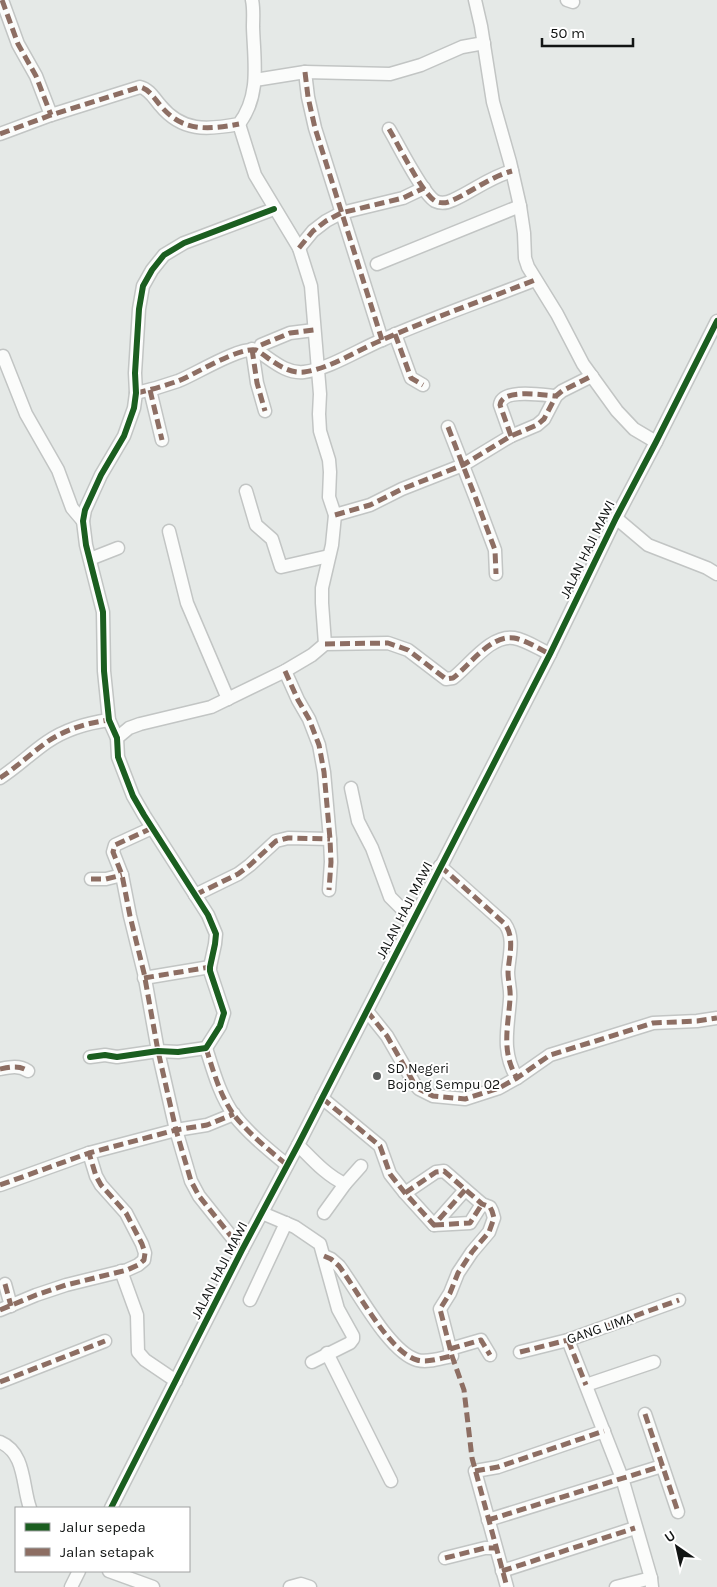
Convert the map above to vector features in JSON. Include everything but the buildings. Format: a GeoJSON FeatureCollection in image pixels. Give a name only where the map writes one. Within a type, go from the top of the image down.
{"type":"FeatureCollection","features":[{"type":"Feature","properties":{"kind":"street"},"geometry":{"type":"LineString","coordinates":[[2,0],[18,44],[40,85],[51,115]]}},
{"type":"Feature","properties":{"kind":"street"},"geometry":{"type":"LineString","coordinates":[[0,134],[140,86],[146,89],[171,117],[184,124],[201,128],[239,124],[245,117],[255,80],[254,12],[252,0]]}},
{"type":"Feature","properties":{"kind":"street"},"geometry":{"type":"LineString","coordinates":[[478,1],[493,102],[520,206],[525,258],[528,267],[558,314],[578,354],[617,411],[634,429],[656,442]]}},
{"type":"Feature","properties":{"kind":"street"},"geometry":{"type":"LineString","coordinates":[[255,80],[305,72],[390,74],[422,66],[462,47],[484,43]]}},
{"type":"Feature","properties":{"kind":"street"},"geometry":{"type":"LineString","coordinates":[[305,72],[315,128],[382,340]]}},
{"type":"Feature","properties":{"kind":"street"},"geometry":{"type":"LineString","coordinates":[[239,124],[255,175],[299,248],[311,286],[320,394],[320,431],[328,460],[330,472],[329,497],[334,515],[334,532],[322,588],[326,644]]}},
{"type":"Feature","properties":{"kind":"street"},"geometry":{"type":"LineString","coordinates":[[390,129],[424,188],[436,202],[447,202],[494,177],[512,170]]}},
{"type":"Feature","properties":{"kind":"street"},"geometry":{"type":"LineString","coordinates":[[299,248],[313,231],[341,213],[403,198],[424,188]]}},
{"type":"Feature","properties":{"kind":"street"},"geometry":{"type":"LineString","coordinates":[[377,264],[520,206]]}},
{"type":"Feature","properties":{"kind":"street"},"geometry":{"type":"LineString","coordinates":[[90,1057],[117,1057],[158,1051],[178,1052],[206,1048],[220,1026],[224,1013],[210,967],[216,934],[208,915],[133,796],[118,757],[117,738],[109,720],[104,671],[103,612],[83,521],[85,510],[101,475],[124,436],[131,419],[136,393],[138,309],[143,286],[157,262],[164,255],[184,243],[274,208]]}},
{"type":"Feature","properties":{"kind":"street"},"geometry":{"type":"LineString","coordinates":[[257,347],[256,350],[289,370],[302,372],[318,369],[395,334],[535,280]]}},
{"type":"Feature","properties":{"kind":"street","name":"JALAN HAJI MAWI"},"geometry":{"type":"LineString","coordinates":[[112,1507],[550,654],[616,518],[717,321]]}},
{"type":"Feature","properties":{"kind":"street"},"geometry":{"type":"LineString","coordinates":[[136,393],[177,382],[228,357],[290,333],[314,330]]}},
{"type":"Feature","properties":{"kind":"street"},"geometry":{"type":"LineString","coordinates":[[395,334],[411,378],[423,385]]}},
{"type":"Feature","properties":{"kind":"street"},"geometry":{"type":"LineString","coordinates":[[257,347],[257,383],[265,411]]}},
{"type":"Feature","properties":{"kind":"street"},"geometry":{"type":"LineString","coordinates":[[3,356],[26,414],[58,470],[72,508],[83,521]]}},
{"type":"Feature","properties":{"kind":"street"},"geometry":{"type":"LineString","coordinates":[[334,515],[370,505],[402,489],[463,466],[511,436],[541,423],[556,396],[592,376]]}},
{"type":"Feature","properties":{"kind":"street"},"geometry":{"type":"LineString","coordinates":[[150,390],[162,440]]}},
{"type":"Feature","properties":{"kind":"street"},"geometry":{"type":"LineString","coordinates":[[511,436],[501,410],[501,401],[511,395],[556,396]]}},
{"type":"Feature","properties":{"kind":"street"},"geometry":{"type":"LineString","coordinates":[[448,427],[495,550],[496,574]]}},
{"type":"Feature","properties":{"kind":"street"},"geometry":{"type":"LineString","coordinates":[[246,490],[256,526],[272,539],[281,567],[330,556]]}},
{"type":"Feature","properties":{"kind":"street"},"geometry":{"type":"LineString","coordinates":[[616,518],[648,545],[707,568],[717,574]]}},
{"type":"Feature","properties":{"kind":"street"},"geometry":{"type":"LineString","coordinates":[[169,531],[187,603],[228,698]]}},
{"type":"Feature","properties":{"kind":"street"},"geometry":{"type":"LineString","coordinates":[[90,559],[118,548]]}},
{"type":"Feature","properties":{"kind":"street"},"geometry":{"type":"LineString","coordinates":[[117,738],[129,728],[140,724],[201,710],[228,698],[284,671],[312,655],[326,644],[388,643],[408,650],[444,679],[449,680],[484,649],[500,639],[515,638],[550,654]]}},
{"type":"Feature","properties":{"kind":"street"},"geometry":{"type":"LineString","coordinates":[[284,671],[309,719],[319,745],[324,772],[330,839],[330,890]]}},
{"type":"Feature","properties":{"kind":"street"},"geometry":{"type":"LineString","coordinates":[[0,778],[46,742],[65,731],[96,721],[109,720]]}},
{"type":"Feature","properties":{"kind":"street"},"geometry":{"type":"LineString","coordinates":[[351,788],[358,821],[372,848],[390,897],[400,907],[415,915]]}},
{"type":"Feature","properties":{"kind":"street"},"geometry":{"type":"LineString","coordinates":[[152,828],[114,847],[113,852],[122,876],[176,1130],[195,1189],[242,1250]]}},
{"type":"Feature","properties":{"kind":"street"},"geometry":{"type":"LineString","coordinates":[[195,895],[238,874],[276,841],[288,838],[330,839]]}},
{"type":"Feature","properties":{"kind":"street"},"geometry":{"type":"LineString","coordinates":[[440,866],[504,924],[510,933],[508,1052],[510,1065],[517,1078]]}},
{"type":"Feature","properties":{"kind":"street"},"geometry":{"type":"LineString","coordinates":[[91,879],[122,876]]}},
{"type":"Feature","properties":{"kind":"street"},"geometry":{"type":"LineString","coordinates":[[144,978],[210,967]]}},
{"type":"Feature","properties":{"kind":"street"},"geometry":{"type":"LineString","coordinates":[[366,1011],[386,1036],[414,1083],[426,1093],[441,1098],[465,1099],[499,1088],[550,1056],[653,1023],[717,1018]]}},
{"type":"Feature","properties":{"kind":"street"},"geometry":{"type":"LineString","coordinates":[[206,1048],[214,1074],[234,1114],[262,1144],[287,1165]]}},
{"type":"Feature","properties":{"kind":"street"},"geometry":{"type":"LineString","coordinates":[[0,1068],[12,1066],[28,1071]]}},
{"type":"Feature","properties":{"kind":"street"},"geometry":{"type":"LineString","coordinates":[[322,1098],[380,1146],[390,1174],[404,1193],[434,1225]]}},
{"type":"Feature","properties":{"kind":"street"},"geometry":{"type":"LineString","coordinates":[[0,1185],[89,1153],[176,1130],[207,1125],[234,1114]]}},
{"type":"Feature","properties":{"kind":"street"},"geometry":{"type":"LineString","coordinates":[[298,1145],[319,1166],[338,1181],[346,1184]]}},
{"type":"Feature","properties":{"kind":"street"},"geometry":{"type":"LineString","coordinates":[[5,1284],[5,1308],[66,1285],[122,1271],[142,1262],[145,1253],[126,1213],[101,1185],[96,1176],[89,1153]]}},
{"type":"Feature","properties":{"kind":"street"},"geometry":{"type":"LineString","coordinates":[[324,1213],[361,1166]]}},
{"type":"Feature","properties":{"kind":"street"},"geometry":{"type":"LineString","coordinates":[[324,1256],[339,1266],[391,1341],[409,1357],[426,1362],[452,1356],[440,1309],[450,1293],[458,1272],[491,1227],[494,1218],[492,1211],[490,1207],[482,1204],[465,1190],[447,1172],[440,1171],[404,1193]]}},
{"type":"Feature","properties":{"kind":"street"},"geometry":{"type":"LineString","coordinates":[[434,1225],[465,1190]]}},
{"type":"Feature","properties":{"kind":"street"},"geometry":{"type":"LineString","coordinates":[[434,1225],[470,1223],[482,1204]]}},
{"type":"Feature","properties":{"kind":"street"},"geometry":{"type":"LineString","coordinates":[[262,1214],[295,1227],[320,1244],[338,1309],[353,1336],[350,1343],[312,1362]]}},
{"type":"Feature","properties":{"kind":"street"},"geometry":{"type":"LineString","coordinates":[[250,1300],[286,1223]]}},
{"type":"Feature","properties":{"kind":"street"},"geometry":{"type":"LineString","coordinates":[[122,1271],[138,1314],[138,1352],[145,1360],[176,1381]]}},
{"type":"Feature","properties":{"kind":"street","name":"GANG LIMA"},"geometry":{"type":"LineString","coordinates":[[520,1352],[568,1340],[679,1300]]}},
{"type":"Feature","properties":{"kind":"street"},"geometry":{"type":"LineString","coordinates":[[450,1349],[481,1340],[490,1355]]}},
{"type":"Feature","properties":{"kind":"street"},"geometry":{"type":"LineString","coordinates":[[568,1340],[622,1478],[651,1582],[616,1587]]}},
{"type":"Feature","properties":{"kind":"street"},"geometry":{"type":"LineString","coordinates":[[0,1382],[105,1341]]}},
{"type":"Feature","properties":{"kind":"street"},"geometry":{"type":"LineString","coordinates":[[327,1353],[391,1481]]}},
{"type":"Feature","properties":{"kind":"street"},"geometry":{"type":"LineString","coordinates":[[586,1385],[654,1362]]}},
{"type":"Feature","properties":{"kind":"street"},"geometry":{"type":"LineString","coordinates":[[645,1414],[678,1512]]}},
{"type":"Feature","properties":{"kind":"street"},"geometry":{"type":"LineString","coordinates":[[507,1587],[475,1471],[498,1467],[604,1431]]}},
{"type":"Feature","properties":{"kind":"street"},"geometry":{"type":"LineString","coordinates":[[0,1442],[7,1445],[19,1460],[30,1507]]}},
{"type":"Feature","properties":{"kind":"street"},"geometry":{"type":"LineString","coordinates":[[488,1520],[662,1466]]}},
{"type":"Feature","properties":{"kind":"street"},"geometry":{"type":"LineString","coordinates":[[502,1571],[635,1528]]}},
{"type":"Feature","properties":{"kind":"street"},"geometry":{"type":"LineString","coordinates":[[445,1558],[485,1548],[495,1548]]}},
{"type":"Feature","properties":{"kind":"street"},"geometry":{"type":"LineString","coordinates":[[71,1587],[78,1572]]}},
{"type":"Feature","properties":{"kind":"street"},"geometry":{"type":"LineString","coordinates":[[112,1572],[153,1587]]}},
{"type":"Feature","properties":{"kind":"street"},"geometry":{"type":"LineString","coordinates":[[290,1587],[301,1584],[310,1587]]}},
{"type":"Feature","properties":{"kind":"marked path"},"geometry":{"type":"LineString","coordinates":[[2,0],[18,44],[36,76],[51,115]]}},
{"type":"Feature","properties":{"kind":"marked path"},"geometry":{"type":"LineString","coordinates":[[305,72],[315,128],[382,340]]}},
{"type":"Feature","properties":{"kind":"marked path"},"geometry":{"type":"LineString","coordinates":[[0,134],[51,115],[140,87],[149,92],[168,114],[186,124],[206,128],[239,124]]}},
{"type":"Feature","properties":{"kind":"marked path"},"geometry":{"type":"LineString","coordinates":[[389,129],[410,168],[430,196],[437,202],[451,201],[496,177],[512,171]]}},
{"type":"Feature","properties":{"kind":"marked path"},"geometry":{"type":"LineString","coordinates":[[299,248],[313,231],[341,213],[403,198],[424,188]]}},
{"type":"Feature","properties":{"kind":"marked path"},"geometry":{"type":"LineString","coordinates":[[136,393],[178,381],[228,357],[248,350],[256,350],[278,365],[291,371],[304,372],[314,370],[420,324],[535,280]]}},
{"type":"Feature","properties":{"kind":"marked path"},"geometry":{"type":"LineString","coordinates":[[261,345],[290,333],[314,330]]}},
{"type":"Feature","properties":{"kind":"marked path"},"geometry":{"type":"LineString","coordinates":[[395,334],[411,378],[423,385]]}},
{"type":"Feature","properties":{"kind":"marked path"},"geometry":{"type":"LineString","coordinates":[[252,349],[257,383],[265,411]]}},
{"type":"Feature","properties":{"kind":"marked path"},"geometry":{"type":"LineString","coordinates":[[335,515],[370,505],[402,489],[463,465],[511,436],[537,425],[544,419],[556,396],[592,376]]}},
{"type":"Feature","properties":{"kind":"marked path"},"geometry":{"type":"LineString","coordinates":[[150,390],[162,440]]}},
{"type":"Feature","properties":{"kind":"marked path"},"geometry":{"type":"LineString","coordinates":[[511,436],[500,405],[502,400],[515,394],[556,396]]}},
{"type":"Feature","properties":{"kind":"marked path"},"geometry":{"type":"LineString","coordinates":[[448,427],[495,550],[496,574]]}},
{"type":"Feature","properties":{"kind":"marked path"},"geometry":{"type":"LineString","coordinates":[[325,644],[388,643],[408,650],[446,679],[453,678],[481,652],[505,638],[523,641],[550,654]]}},
{"type":"Feature","properties":{"kind":"marked path"},"geometry":{"type":"LineString","coordinates":[[285,671],[309,719],[319,745],[324,772],[330,839],[329,890]]}},
{"type":"Feature","properties":{"kind":"marked path"},"geometry":{"type":"LineString","coordinates":[[0,778],[54,737],[85,725],[109,720]]}},
{"type":"Feature","properties":{"kind":"marked path"},"geometry":{"type":"LineString","coordinates":[[152,828],[115,845],[113,852],[122,875],[144,973],[158,1051],[176,1130],[191,1181],[199,1196],[242,1250]]}},
{"type":"Feature","properties":{"kind":"marked path"},"geometry":{"type":"LineString","coordinates":[[195,895],[238,874],[276,841],[288,838],[330,839]]}},
{"type":"Feature","properties":{"kind":"marked path"},"geometry":{"type":"LineString","coordinates":[[440,866],[505,924],[508,929],[511,947],[508,972],[510,996],[507,1049],[517,1078]]}},
{"type":"Feature","properties":{"kind":"marked path"},"geometry":{"type":"LineString","coordinates":[[91,879],[106,879],[122,875]]}},
{"type":"Feature","properties":{"kind":"marked path"},"geometry":{"type":"LineString","coordinates":[[144,978],[210,967]]}},
{"type":"Feature","properties":{"kind":"marked path"},"geometry":{"type":"LineString","coordinates":[[367,1011],[387,1036],[419,1089],[433,1096],[465,1099],[499,1088],[550,1055],[653,1023],[717,1018]]}},
{"type":"Feature","properties":{"kind":"marked path"},"geometry":{"type":"LineString","coordinates":[[206,1048],[214,1074],[229,1108],[266,1148],[287,1165]]}},
{"type":"Feature","properties":{"kind":"marked path"},"geometry":{"type":"LineString","coordinates":[[0,1069],[18,1067],[28,1071]]}},
{"type":"Feature","properties":{"kind":"marked path"},"geometry":{"type":"LineString","coordinates":[[322,1098],[380,1146],[390,1174],[434,1225],[465,1190]]}},
{"type":"Feature","properties":{"kind":"marked path"},"geometry":{"type":"LineString","coordinates":[[0,1185],[89,1153],[176,1130],[207,1125],[234,1114]]}},
{"type":"Feature","properties":{"kind":"marked path"},"geometry":{"type":"LineString","coordinates":[[0,1310],[66,1285],[127,1270],[144,1260],[145,1253],[142,1244],[126,1213],[101,1185],[96,1176],[89,1153]]}},
{"type":"Feature","properties":{"kind":"marked path"},"geometry":{"type":"LineString","coordinates":[[405,1193],[436,1172],[444,1171],[482,1204],[490,1207],[494,1218],[489,1232],[458,1273],[450,1293],[440,1309],[452,1356],[464,1390],[472,1458],[507,1587]]}},
{"type":"Feature","properties":{"kind":"marked path"},"geometry":{"type":"LineString","coordinates":[[434,1225],[470,1223],[482,1204]]}},
{"type":"Feature","properties":{"kind":"marked path"},"geometry":{"type":"LineString","coordinates":[[324,1256],[339,1266],[385,1333],[406,1355],[417,1360],[426,1361],[452,1356]]}},
{"type":"Feature","properties":{"kind":"marked path"},"geometry":{"type":"LineString","coordinates":[[5,1284],[11,1306]]}},
{"type":"Feature","properties":{"kind":"marked path"},"geometry":{"type":"LineString","coordinates":[[520,1352],[568,1340],[679,1300]]}},
{"type":"Feature","properties":{"kind":"marked path"},"geometry":{"type":"LineString","coordinates":[[450,1349],[481,1340],[490,1355]]}},
{"type":"Feature","properties":{"kind":"marked path"},"geometry":{"type":"LineString","coordinates":[[568,1340],[586,1385]]}},
{"type":"Feature","properties":{"kind":"marked path"},"geometry":{"type":"LineString","coordinates":[[0,1382],[105,1341]]}},
{"type":"Feature","properties":{"kind":"marked path"},"geometry":{"type":"LineString","coordinates":[[645,1414],[678,1512]]}},
{"type":"Feature","properties":{"kind":"marked path"},"geometry":{"type":"LineString","coordinates":[[475,1471],[498,1467],[604,1431]]}},
{"type":"Feature","properties":{"kind":"marked path"},"geometry":{"type":"LineString","coordinates":[[488,1520],[662,1466]]}},
{"type":"Feature","properties":{"kind":"marked path"},"geometry":{"type":"LineString","coordinates":[[502,1571],[635,1528]]}},
{"type":"Feature","properties":{"kind":"marked path"},"geometry":{"type":"LineString","coordinates":[[445,1558],[485,1548],[495,1548]]}},
{"type":"Feature","properties":{"kind":"cycle path"},"geometry":{"type":"LineString","coordinates":[[90,1057],[105,1055],[117,1057],[158,1051],[178,1052],[206,1048],[220,1026],[224,1013],[210,971],[216,934],[208,915],[133,796],[118,757],[117,738],[109,720],[104,671],[103,612],[86,545],[83,521],[85,510],[101,475],[124,436],[134,408],[139,309],[143,286],[152,270],[164,255],[184,243],[274,209]]}},
{"type":"Feature","properties":{"kind":"cycle path"},"geometry":{"type":"LineString","coordinates":[[112,1507],[550,654],[616,518],[717,321]]}},
{"type":"Feature","properties":{"kind":"place","name":"SD Negeri Bojong Sempu 02"},"geometry":{"type":"Point","coordinates":[377,1076]}}]}
